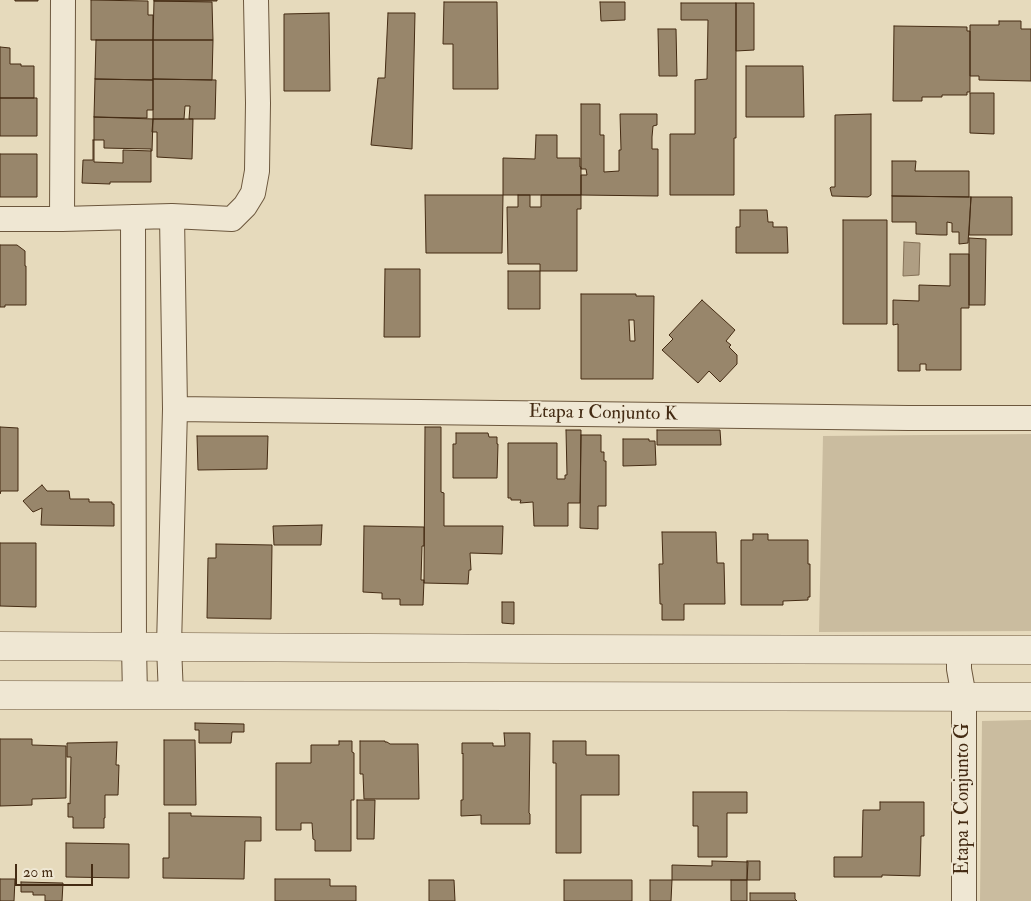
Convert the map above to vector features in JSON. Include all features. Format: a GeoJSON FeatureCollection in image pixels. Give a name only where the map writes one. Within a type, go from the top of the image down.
{"type":"FeatureCollection","features":[{"type":"Feature","properties":{"kind":"street"},"geometry":{"type":"LineString","coordinates":[[62,220],[63,0]]}},
{"type":"Feature","properties":{"kind":"street"},"geometry":{"type":"LineString","coordinates":[[0,219],[62,220],[172,216],[232,219],[253,193],[256,171],[258,112],[256,0]]}},
{"type":"Feature","properties":{"kind":"street"},"geometry":{"type":"LineString","coordinates":[[171,696],[169,646],[174,409],[172,216]]}},
{"type":"Feature","properties":{"kind":"street"},"geometry":{"type":"LineString","coordinates":[[133,217],[135,696]]}},
{"type":"Feature","properties":{"kind":"street","name":"Etapa 1 Conjunto K"},"geometry":{"type":"LineString","coordinates":[[174,409],[1031,418]]}},
{"type":"Feature","properties":{"kind":"street"},"geometry":{"type":"LineString","coordinates":[[0,646],[1031,650]]}},
{"type":"Feature","properties":{"kind":"street","name":"Etapa 1 Conjunto G"},"geometry":{"type":"LineString","coordinates":[[959,650],[964,697],[964,901]]}},
{"type":"Feature","properties":{"kind":"street"},"geometry":{"type":"LineString","coordinates":[[0,696],[1031,697]]}},
{"type":"Feature","properties":{"kind":"shaded area"},"geometry":{"type":"Polygon","coordinates":[[[904,242],[920,243],[919,275],[903,276],[904,242]]]}},
{"type":"Feature","properties":{"kind":"shaded area"},"geometry":{"type":"Polygon","coordinates":[[[1031,434],[1031,631],[819,632],[823,436],[1031,434]]]}},
{"type":"Feature","properties":{"kind":"shaded area"},"geometry":{"type":"Polygon","coordinates":[[[1031,720],[1031,901],[980,901],[982,721],[1031,720]]]}},
{"type":"Feature","properties":{"kind":"building"},"geometry":{"type":"Polygon","coordinates":[[[38,0],[38,1],[15,1],[38,0]]]}},
{"type":"Feature","properties":{"kind":"building"},"geometry":{"type":"Polygon","coordinates":[[[91,0],[148,1],[148,15],[153,15],[153,40],[91,40],[91,0]]]}},
{"type":"Feature","properties":{"kind":"building"},"geometry":{"type":"Polygon","coordinates":[[[217,0],[217,1],[154,1],[217,0]]]}},
{"type":"Feature","properties":{"kind":"building"},"geometry":{"type":"Polygon","coordinates":[[[154,1],[212,2],[213,40],[153,40],[154,1]]]}},
{"type":"Feature","properties":{"kind":"building"},"geometry":{"type":"Polygon","coordinates":[[[444,2],[497,2],[498,89],[453,89],[453,44],[443,44],[444,2]]]}},
{"type":"Feature","properties":{"kind":"building"},"geometry":{"type":"Polygon","coordinates":[[[600,2],[625,2],[625,20],[601,21],[600,2]]]}},
{"type":"Feature","properties":{"kind":"building"},"geometry":{"type":"Polygon","coordinates":[[[681,3],[736,3],[734,195],[670,195],[670,134],[695,134],[695,80],[707,79],[708,20],[681,20],[681,3]]]}},
{"type":"Feature","properties":{"kind":"building"},"geometry":{"type":"Polygon","coordinates":[[[736,3],[754,3],[754,50],[736,51],[736,3]]]}},
{"type":"Feature","properties":{"kind":"building"},"geometry":{"type":"Polygon","coordinates":[[[329,13],[330,91],[284,91],[284,14],[329,13]]]}},
{"type":"Feature","properties":{"kind":"building"},"geometry":{"type":"Polygon","coordinates":[[[388,13],[415,13],[412,149],[371,145],[378,78],[385,78],[388,13]]]}},
{"type":"Feature","properties":{"kind":"building"},"geometry":{"type":"Polygon","coordinates":[[[999,21],[1021,21],[1021,29],[1031,29],[1031,81],[979,80],[979,76],[970,76],[970,25],[999,25],[999,21]]]}},
{"type":"Feature","properties":{"kind":"building"},"geometry":{"type":"Polygon","coordinates":[[[894,26],[967,27],[967,31],[970,31],[970,92],[967,92],[967,95],[922,97],[922,101],[893,101],[894,26]]]}},
{"type":"Feature","properties":{"kind":"building"},"geometry":{"type":"Polygon","coordinates":[[[658,29],[676,29],[677,76],[659,76],[658,29]]]}},
{"type":"Feature","properties":{"kind":"building"},"geometry":{"type":"Polygon","coordinates":[[[96,40],[153,40],[153,80],[95,79],[96,40]]]}},
{"type":"Feature","properties":{"kind":"building"},"geometry":{"type":"Polygon","coordinates":[[[153,40],[213,40],[212,80],[153,79],[153,40]]]}},
{"type":"Feature","properties":{"kind":"building"},"geometry":{"type":"Polygon","coordinates":[[[0,47],[10,48],[10,64],[34,66],[34,98],[0,98],[0,47]]]}},
{"type":"Feature","properties":{"kind":"building"},"geometry":{"type":"Polygon","coordinates":[[[746,66],[803,66],[804,117],[746,117],[746,66]]]}},
{"type":"Feature","properties":{"kind":"building"},"geometry":{"type":"Polygon","coordinates":[[[95,79],[153,80],[153,110],[147,110],[147,118],[94,117],[95,79]]]}},
{"type":"Feature","properties":{"kind":"building"},"geometry":{"type":"Polygon","coordinates":[[[153,79],[216,80],[215,119],[189,119],[190,106],[185,106],[184,119],[153,119],[153,79]]]}},
{"type":"Feature","properties":{"kind":"building"},"geometry":{"type":"Polygon","coordinates":[[[970,93],[994,93],[994,134],[970,133],[970,93]]]}},
{"type":"Feature","properties":{"kind":"building"},"geometry":{"type":"Polygon","coordinates":[[[0,98],[37,98],[37,136],[0,136],[0,98]]]}},
{"type":"Feature","properties":{"kind":"building"},"geometry":{"type":"Polygon","coordinates":[[[581,104],[600,104],[600,135],[604,135],[604,172],[619,171],[619,150],[621,150],[620,114],[657,114],[657,125],[653,126],[652,149],[658,149],[658,196],[581,195],[581,175],[587,175],[586,169],[581,169],[581,104]]]}},
{"type":"Feature","properties":{"kind":"building"},"geometry":{"type":"Polygon","coordinates":[[[871,114],[871,195],[868,197],[832,196],[830,188],[835,187],[835,115],[871,114]]]}},
{"type":"Feature","properties":{"kind":"building"},"geometry":{"type":"Polygon","coordinates":[[[94,117],[153,119],[152,151],[123,150],[123,163],[94,162],[94,117]]]}},
{"type":"Feature","properties":{"kind":"building"},"geometry":{"type":"Polygon","coordinates":[[[153,119],[193,119],[192,159],[157,157],[157,132],[152,132],[153,119]]]}},
{"type":"Feature","properties":{"kind":"building"},"geometry":{"type":"Polygon","coordinates":[[[536,135],[557,135],[557,158],[580,158],[581,195],[503,195],[503,158],[535,159],[536,135]]]}},
{"type":"Feature","properties":{"kind":"building"},"geometry":{"type":"Polygon","coordinates":[[[93,140],[104,140],[104,148],[151,149],[151,182],[82,183],[83,160],[93,160],[93,140]]]}},
{"type":"Feature","properties":{"kind":"building"},"geometry":{"type":"Polygon","coordinates":[[[0,154],[37,154],[37,197],[0,197],[0,154]]]}},
{"type":"Feature","properties":{"kind":"building"},"geometry":{"type":"Polygon","coordinates":[[[892,161],[916,161],[915,171],[969,171],[969,197],[892,196],[892,161]]]}},
{"type":"Feature","properties":{"kind":"building"},"geometry":{"type":"Polygon","coordinates":[[[425,195],[503,195],[502,253],[426,253],[425,195]]]}},
{"type":"Feature","properties":{"kind":"building"},"geometry":{"type":"Polygon","coordinates":[[[518,195],[530,195],[530,207],[541,207],[541,195],[581,195],[581,209],[577,209],[577,271],[540,271],[540,264],[508,264],[507,207],[518,207],[518,195]]]}},
{"type":"Feature","properties":{"kind":"building"},"geometry":{"type":"Polygon","coordinates":[[[892,196],[971,197],[968,243],[959,244],[959,232],[952,232],[952,223],[947,222],[947,235],[940,235],[916,234],[916,222],[892,222],[892,196]]]}},
{"type":"Feature","properties":{"kind":"building"},"geometry":{"type":"Polygon","coordinates":[[[971,197],[1012,197],[1012,235],[969,235],[971,197]]]}},
{"type":"Feature","properties":{"kind":"building"},"geometry":{"type":"Polygon","coordinates":[[[740,210],[767,210],[768,222],[773,222],[773,227],[787,227],[788,253],[736,253],[736,227],[740,227],[740,210]]]}},
{"type":"Feature","properties":{"kind":"building"},"geometry":{"type":"Polygon","coordinates":[[[843,220],[887,220],[887,324],[843,324],[843,220]]]}},
{"type":"Feature","properties":{"kind":"building"},"geometry":{"type":"Polygon","coordinates":[[[969,238],[986,239],[985,305],[969,305],[969,238]]]}},
{"type":"Feature","properties":{"kind":"building"},"geometry":{"type":"Polygon","coordinates":[[[0,245],[17,245],[25,251],[26,305],[5,305],[5,307],[0,307],[0,245]]]}},
{"type":"Feature","properties":{"kind":"building"},"geometry":{"type":"Polygon","coordinates":[[[950,254],[969,254],[969,308],[961,308],[961,370],[926,370],[926,364],[920,364],[920,371],[898,371],[898,324],[893,325],[893,300],[919,301],[919,285],[950,286],[950,254]]]}},
{"type":"Feature","properties":{"kind":"building"},"geometry":{"type":"Polygon","coordinates":[[[385,269],[420,269],[420,337],[384,337],[385,269]]]}},
{"type":"Feature","properties":{"kind":"building"},"geometry":{"type":"Polygon","coordinates":[[[508,271],[540,271],[540,309],[508,309],[508,271]]]}},
{"type":"Feature","properties":{"kind":"building"},"geometry":{"type":"Polygon","coordinates":[[[581,294],[636,294],[636,296],[654,296],[653,379],[581,379],[581,294]],[[629,320],[630,341],[635,341],[634,320],[629,320]]]}},
{"type":"Feature","properties":{"kind":"building"},"geometry":{"type":"Polygon","coordinates":[[[702,300],[735,330],[726,341],[737,355],[737,364],[720,382],[709,371],[698,383],[662,350],[673,339],[669,335],[702,300]]]}},
{"type":"Feature","properties":{"kind":"building"},"geometry":{"type":"Polygon","coordinates":[[[0,427],[18,428],[18,491],[1,491],[0,494],[0,427]]]}},
{"type":"Feature","properties":{"kind":"building"},"geometry":{"type":"Polygon","coordinates":[[[425,427],[441,427],[441,492],[444,493],[444,526],[503,526],[502,554],[470,553],[471,570],[469,570],[468,584],[424,583],[425,427]]]}},
{"type":"Feature","properties":{"kind":"building"},"geometry":{"type":"Polygon","coordinates":[[[566,430],[581,430],[580,503],[568,503],[568,526],[534,526],[533,502],[520,503],[521,500],[511,500],[511,498],[508,498],[508,443],[557,443],[557,479],[565,479],[565,475],[567,475],[566,430]]]}},
{"type":"Feature","properties":{"kind":"building"},"geometry":{"type":"Polygon","coordinates":[[[657,430],[720,430],[721,445],[657,445],[657,430]]]}},
{"type":"Feature","properties":{"kind":"building"},"geometry":{"type":"Polygon","coordinates":[[[456,433],[488,433],[489,437],[497,437],[497,478],[453,478],[453,444],[456,444],[456,433]]]}},
{"type":"Feature","properties":{"kind":"building"},"geometry":{"type":"Polygon","coordinates":[[[581,435],[601,435],[601,452],[604,452],[604,461],[606,461],[606,506],[598,506],[598,529],[580,528],[581,435]]]}},
{"type":"Feature","properties":{"kind":"building"},"geometry":{"type":"Polygon","coordinates":[[[197,436],[268,436],[267,469],[198,470],[197,436]]]}},
{"type":"Feature","properties":{"kind":"building"},"geometry":{"type":"Polygon","coordinates":[[[623,439],[649,439],[649,441],[655,441],[656,465],[623,466],[623,439]]]}},
{"type":"Feature","properties":{"kind":"building"},"geometry":{"type":"Polygon","coordinates":[[[42,485],[47,491],[69,491],[70,499],[89,499],[89,502],[112,502],[114,504],[114,526],[41,525],[42,508],[33,512],[23,501],[42,485]]]}},
{"type":"Feature","properties":{"kind":"building"},"geometry":{"type":"Polygon","coordinates":[[[322,525],[321,545],[274,545],[273,526],[322,525]]]}},
{"type":"Feature","properties":{"kind":"building"},"geometry":{"type":"Polygon","coordinates":[[[364,526],[424,527],[421,580],[424,580],[423,605],[400,605],[400,599],[382,599],[382,593],[363,592],[364,526]]]}},
{"type":"Feature","properties":{"kind":"building"},"geometry":{"type":"Polygon","coordinates":[[[662,532],[716,532],[717,563],[724,563],[725,604],[684,604],[684,620],[662,620],[659,564],[663,564],[662,532]]]}},
{"type":"Feature","properties":{"kind":"building"},"geometry":{"type":"Polygon","coordinates":[[[753,534],[768,534],[768,540],[808,540],[810,597],[808,597],[808,600],[783,601],[783,605],[741,605],[741,540],[753,540],[753,534]]]}},
{"type":"Feature","properties":{"kind":"building"},"geometry":{"type":"Polygon","coordinates":[[[0,543],[36,543],[36,607],[0,606],[0,543]]]}},
{"type":"Feature","properties":{"kind":"building"},"geometry":{"type":"Polygon","coordinates":[[[216,544],[272,545],[271,619],[207,618],[208,558],[216,558],[216,544]]]}},
{"type":"Feature","properties":{"kind":"building"},"geometry":{"type":"Polygon","coordinates":[[[502,602],[514,602],[514,624],[502,623],[502,602]]]}},
{"type":"Feature","properties":{"kind":"building"},"geometry":{"type":"Polygon","coordinates":[[[195,723],[244,724],[244,732],[232,732],[231,743],[199,743],[199,730],[195,730],[195,723]]]}},
{"type":"Feature","properties":{"kind":"building"},"geometry":{"type":"Polygon","coordinates":[[[504,733],[530,733],[530,824],[481,824],[481,815],[461,816],[461,800],[463,800],[462,743],[493,743],[493,746],[505,746],[504,733]]]}},
{"type":"Feature","properties":{"kind":"building"},"geometry":{"type":"Polygon","coordinates":[[[0,739],[32,739],[32,745],[66,746],[66,798],[32,799],[32,805],[0,806],[0,739]]]}},
{"type":"Feature","properties":{"kind":"building"},"geometry":{"type":"Polygon","coordinates":[[[164,740],[195,740],[196,805],[164,805],[164,740]]]}},
{"type":"Feature","properties":{"kind":"building"},"geometry":{"type":"Polygon","coordinates":[[[339,741],[352,741],[352,752],[354,753],[354,800],[351,800],[351,851],[315,851],[312,823],[301,823],[301,830],[276,830],[276,763],[311,763],[311,745],[339,745],[339,741]]]}},
{"type":"Feature","properties":{"kind":"building"},"geometry":{"type":"Polygon","coordinates":[[[360,741],[418,744],[419,799],[364,799],[363,774],[360,774],[360,741]]]}},
{"type":"Feature","properties":{"kind":"building"},"geometry":{"type":"Polygon","coordinates":[[[553,741],[586,741],[586,755],[619,755],[619,795],[581,795],[581,853],[556,853],[556,763],[553,763],[553,741]]]}},
{"type":"Feature","properties":{"kind":"building"},"geometry":{"type":"Polygon","coordinates":[[[117,742],[116,765],[119,765],[118,795],[105,795],[104,828],[73,828],[73,817],[68,817],[71,757],[67,757],[67,743],[117,742]]]}},
{"type":"Feature","properties":{"kind":"building"},"geometry":{"type":"Polygon","coordinates":[[[693,792],[747,792],[747,813],[727,813],[727,857],[698,857],[698,826],[693,826],[693,792]]]}},
{"type":"Feature","properties":{"kind":"building"},"geometry":{"type":"Polygon","coordinates":[[[357,800],[375,800],[374,839],[357,839],[357,800]]]}},
{"type":"Feature","properties":{"kind":"building"},"geometry":{"type":"Polygon","coordinates":[[[880,802],[924,802],[924,836],[921,836],[920,876],[834,877],[834,857],[862,857],[863,810],[880,810],[880,802]]]}},
{"type":"Feature","properties":{"kind":"building"},"geometry":{"type":"Polygon","coordinates":[[[169,813],[191,813],[191,816],[261,817],[261,841],[245,841],[244,879],[163,878],[163,858],[169,858],[169,813]]]}},
{"type":"Feature","properties":{"kind":"building"},"geometry":{"type":"Polygon","coordinates":[[[66,843],[129,844],[129,878],[66,877],[66,843]]]}},
{"type":"Feature","properties":{"kind":"building"},"geometry":{"type":"Polygon","coordinates":[[[712,861],[748,862],[747,880],[672,880],[672,865],[712,866],[712,861]]]}},
{"type":"Feature","properties":{"kind":"building"},"geometry":{"type":"Polygon","coordinates":[[[747,861],[760,861],[760,880],[747,880],[747,861]]]}},
{"type":"Feature","properties":{"kind":"building"},"geometry":{"type":"Polygon","coordinates":[[[0,879],[15,879],[14,901],[0,901],[0,879]]]}},
{"type":"Feature","properties":{"kind":"building"},"geometry":{"type":"Polygon","coordinates":[[[275,879],[330,879],[330,886],[356,886],[356,901],[275,901],[275,879]]]}},
{"type":"Feature","properties":{"kind":"building"},"geometry":{"type":"Polygon","coordinates":[[[429,880],[454,880],[455,901],[429,901],[429,880]]]}},
{"type":"Feature","properties":{"kind":"building"},"geometry":{"type":"Polygon","coordinates":[[[564,880],[632,880],[632,901],[564,901],[564,880]]]}},
{"type":"Feature","properties":{"kind":"building"},"geometry":{"type":"Polygon","coordinates":[[[650,880],[672,880],[671,901],[650,901],[650,880]]]}},
{"type":"Feature","properties":{"kind":"building"},"geometry":{"type":"Polygon","coordinates":[[[731,880],[747,880],[747,901],[731,901],[731,880]]]}},
{"type":"Feature","properties":{"kind":"building"},"geometry":{"type":"Polygon","coordinates":[[[21,882],[63,883],[62,901],[45,901],[45,895],[21,892],[21,882]]]}},
{"type":"Feature","properties":{"kind":"building"},"geometry":{"type":"Polygon","coordinates":[[[750,893],[795,893],[797,901],[750,901],[750,893]]]}}]}
